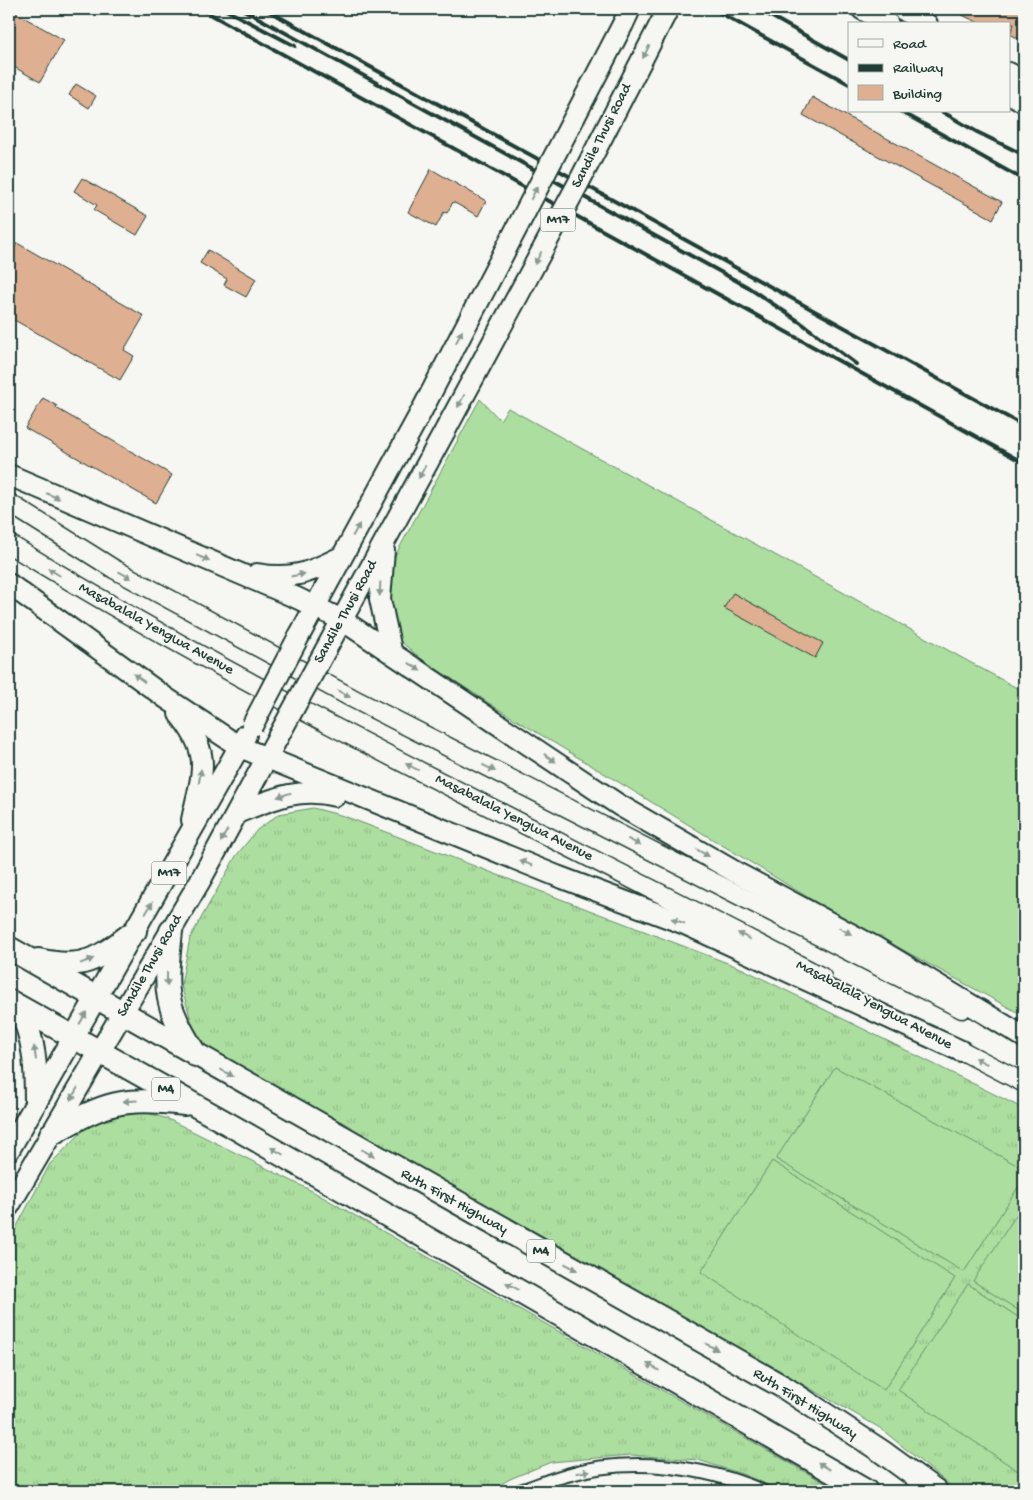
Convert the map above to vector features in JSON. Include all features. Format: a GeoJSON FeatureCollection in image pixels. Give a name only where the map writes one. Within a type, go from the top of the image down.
{"type":"FeatureCollection","features":[{"type":"Feature","properties":{"kind":"highway"},"geometry":{"type":"LineString","coordinates":[[16,952],[57,964],[74,965],[88,962],[135,931]]}},
{"type":"Feature","properties":{"kind":"highway"},"geometry":{"type":"LineString","coordinates":[[171,931],[166,978],[167,995],[171,1011],[196,1056]]}},
{"type":"Feature","properties":{"kind":"highway","name":"M4"},"geometry":{"type":"LineString","coordinates":[[16,952],[122,1014]]}},
{"type":"Feature","properties":{"kind":"highway"},"geometry":{"type":"LineString","coordinates":[[14,1004],[28,1026],[34,1049],[36,1101]]}},
{"type":"Feature","properties":{"kind":"highway","name":"M4"},"geometry":{"type":"LineString","coordinates":[[14,1004],[196,1105],[866,1491]]}},
{"type":"Feature","properties":{"kind":"highway","name":"Ruth First Highway"},"geometry":{"type":"LineString","coordinates":[[122,1014],[784,1388],[881,1451],[936,1491]]}},
{"type":"Feature","properties":{"kind":"highway"},"geometry":{"type":"LineString","coordinates":[[51,1134],[99,1108],[120,1102],[148,1100],[196,1105]]}},
{"type":"Feature","properties":{"kind":"main road","name":"Sandile Thusi Road"},"geometry":{"type":"LineString","coordinates":[[9,1150],[72,1037],[252,726],[421,412],[630,9]]}},
{"type":"Feature","properties":{"kind":"main road","name":"Sandile Thusi Road"},"geometry":{"type":"LineString","coordinates":[[9,1206],[171,931],[237,813],[578,184],[668,9]]}},
{"type":"Feature","properties":{"kind":"main road"},"geometry":{"type":"LineString","coordinates":[[862,9],[885,22]]}},
{"type":"Feature","properties":{"kind":"main road"},"geometry":{"type":"LineString","coordinates":[[900,9],[923,22]]}},
{"type":"Feature","properties":{"kind":"main road"},"geometry":{"type":"LineString","coordinates":[[1010,74],[1024,82]]}},
{"type":"Feature","properties":{"kind":"main road"},"geometry":{"type":"LineString","coordinates":[[1010,94],[1024,102]]}},
{"type":"Feature","properties":{"kind":"main road"},"geometry":{"type":"LineString","coordinates":[[9,475],[233,570],[342,620],[391,650],[619,805],[737,873],[875,947],[1024,1037]]}},
{"type":"Feature","properties":{"kind":"main road"},"geometry":{"type":"LineString","coordinates":[[9,503],[114,569],[352,698],[1024,1041]]}},
{"type":"Feature","properties":{"kind":"main road"},"geometry":{"type":"LineString","coordinates":[[385,541],[380,599],[391,650]]}},
{"type":"Feature","properties":{"kind":"main road","name":"Masabalala Yengwa Avenue"},"geometry":{"type":"LineString","coordinates":[[9,544],[69,582],[319,720],[685,905],[1024,1083]]}},
{"type":"Feature","properties":{"kind":"main road"},"geometry":{"type":"LineString","coordinates":[[233,570],[289,577],[310,573],[341,558]]}},
{"type":"Feature","properties":{"kind":"main road"},"geometry":{"type":"LineString","coordinates":[[9,584],[166,698],[240,747],[416,819],[685,924],[961,1051]]}},
{"type":"Feature","properties":{"kind":"main road"},"geometry":{"type":"LineString","coordinates":[[166,698],[195,733],[202,754],[200,780],[187,841]]}},
{"type":"Feature","properties":{"kind":"main road"},"geometry":{"type":"LineString","coordinates":[[237,813],[293,792],[311,791],[326,793],[416,819]]}},
{"type":"Feature","properties":{"kind":"street"},"geometry":{"type":"LineString","coordinates":[[890,22],[900,9]]}},
{"type":"Feature","properties":{"kind":"street"},"geometry":{"type":"LineString","coordinates":[[520,1491],[568,1474],[603,1468],[660,1466],[727,1479],[762,1491]]}},
{"type":"Feature","properties":{"kind":"green space"},"geometry":{"type":"Polygon","coordinates":[[[480,399],[500,420],[508,408],[1024,692],[1024,1016],[819,904],[495,707],[423,660],[395,637],[387,603],[389,567],[480,399]]]}},
{"type":"Feature","properties":{"kind":"green space"},"geometry":{"type":"Polygon","coordinates":[[[313,808],[344,816],[743,969],[1024,1109],[1024,1491],[957,1491],[880,1428],[207,1047],[193,1027],[181,985],[190,938],[236,856],[257,830],[279,814],[313,808]]]}},
{"type":"Feature","properties":{"kind":"green space"},"geometry":{"type":"Polygon","coordinates":[[[835,1067],[1024,1169],[1024,1178],[964,1272],[776,1159],[835,1067]]]}},
{"type":"Feature","properties":{"kind":"green space"},"geometry":{"type":"Polygon","coordinates":[[[113,1113],[148,1113],[168,1119],[312,1191],[839,1491],[781,1491],[745,1475],[698,1460],[630,1455],[551,1462],[510,1479],[489,1491],[22,1491],[9,1482],[9,1241],[50,1164],[93,1121],[113,1113]]]}},
{"type":"Feature","properties":{"kind":"green space"},"geometry":{"type":"Polygon","coordinates":[[[772,1161],[955,1278],[884,1390],[701,1272],[772,1161]]]}},
{"type":"Feature","properties":{"kind":"green space"},"geometry":{"type":"Polygon","coordinates":[[[1024,1203],[1024,1314],[973,1281],[1024,1203]]]}},
{"type":"Feature","properties":{"kind":"green space"},"geometry":{"type":"Polygon","coordinates":[[[968,1284],[1024,1321],[1024,1475],[898,1390],[968,1284]]]}},
{"type":"Feature","properties":{"kind":"building"},"geometry":{"type":"Polygon","coordinates":[[[9,9],[64,40],[40,82],[9,64],[9,9]]]}},
{"type":"Feature","properties":{"kind":"building"},"geometry":{"type":"Polygon","coordinates":[[[950,9],[1024,9],[1024,42],[1010,34],[1014,24],[1010,24],[1010,22],[977,22],[950,9]]]}},
{"type":"Feature","properties":{"kind":"building"},"geometry":{"type":"Polygon","coordinates":[[[76,84],[96,96],[89,108],[69,95],[76,84]]]}},
{"type":"Feature","properties":{"kind":"building"},"geometry":{"type":"Polygon","coordinates":[[[812,97],[1002,202],[993,219],[803,115],[812,97]]]}},
{"type":"Feature","properties":{"kind":"building"},"geometry":{"type":"Polygon","coordinates":[[[431,169],[486,201],[478,216],[453,202],[447,213],[444,212],[436,227],[408,212],[431,169]]]}},
{"type":"Feature","properties":{"kind":"building"},"geometry":{"type":"Polygon","coordinates":[[[82,178],[148,216],[137,235],[94,210],[97,205],[74,191],[82,178]]]}},
{"type":"Feature","properties":{"kind":"building"},"geometry":{"type":"Polygon","coordinates":[[[17,243],[144,316],[124,350],[134,356],[120,380],[9,317],[9,258],[17,243]]]}},
{"type":"Feature","properties":{"kind":"building"},"geometry":{"type":"Polygon","coordinates":[[[208,250],[256,279],[246,297],[224,285],[227,279],[200,263],[208,250]]]}},
{"type":"Feature","properties":{"kind":"building"},"geometry":{"type":"Polygon","coordinates":[[[43,398],[57,406],[56,408],[172,475],[156,503],[25,428],[43,398]]]}},
{"type":"Feature","properties":{"kind":"building"},"geometry":{"type":"Polygon","coordinates":[[[733,593],[823,643],[815,658],[724,608],[733,593]]]}},
{"type":"Feature","properties":{"kind":"railway"},"geometry":{"type":"LineString","coordinates":[[201,9],[1024,463]]}},
{"type":"Feature","properties":{"kind":"railway"},"geometry":{"type":"LineString","coordinates":[[224,9],[295,46]]}},
{"type":"Feature","properties":{"kind":"railway"},"geometry":{"type":"LineString","coordinates":[[242,9],[746,286],[800,322],[856,364]]}},
{"type":"Feature","properties":{"kind":"railway"},"geometry":{"type":"LineString","coordinates":[[265,9],[1024,426]]}},
{"type":"Feature","properties":{"kind":"railway"},"geometry":{"type":"LineString","coordinates":[[713,9],[848,83]]}},
{"type":"Feature","properties":{"kind":"railway"},"geometry":{"type":"LineString","coordinates":[[758,9],[848,59]]}},
{"type":"Feature","properties":{"kind":"railway"},"geometry":{"type":"LineString","coordinates":[[902,112],[1024,180]]}},
{"type":"Feature","properties":{"kind":"railway"},"geometry":{"type":"LineString","coordinates":[[943,112],[977,132],[1024,155]]}}]}
